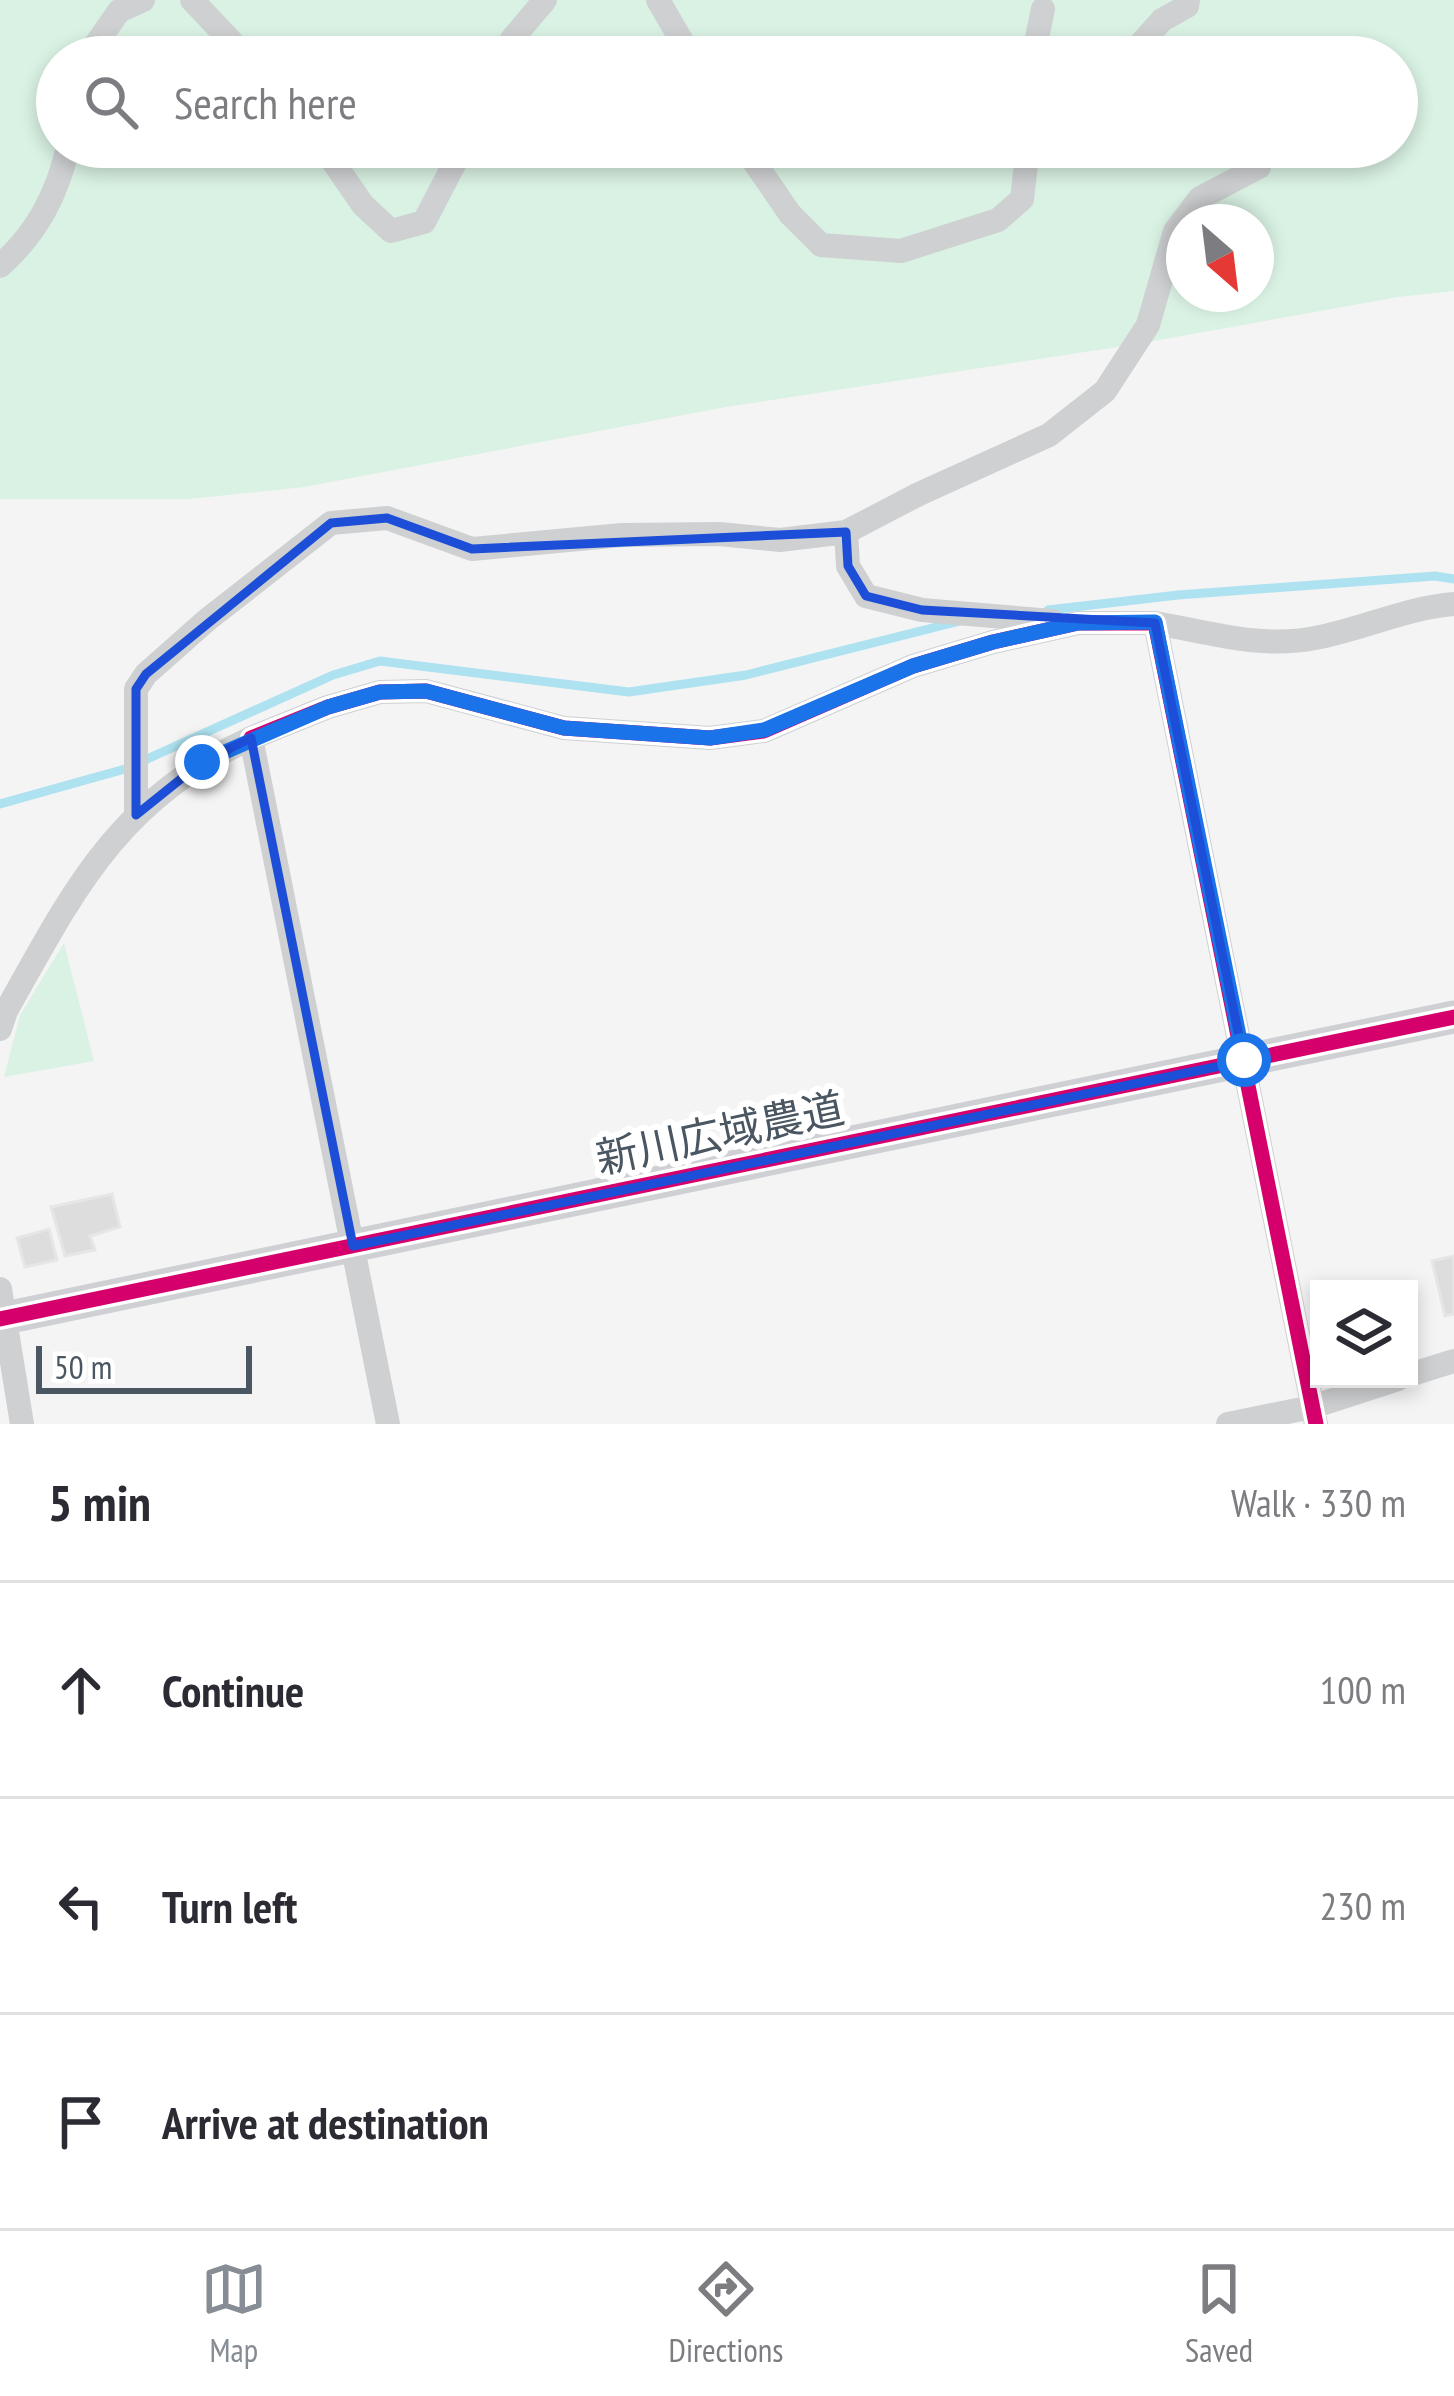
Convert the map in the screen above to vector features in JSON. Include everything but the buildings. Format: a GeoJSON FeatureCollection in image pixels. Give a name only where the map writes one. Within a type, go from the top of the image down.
{"type":"FeatureCollection","features":[{"type":"Feature","properties":{"kind":"street"},"geometry":{"type":"LineString","coordinates":[[102,36],[119,11],[143,0]]}},
{"type":"Feature","properties":{"kind":"street"},"geometry":{"type":"LineString","coordinates":[[192,0],[226,36]]}},
{"type":"Feature","properties":{"kind":"street"},"geometry":{"type":"LineString","coordinates":[[515,36],[545,0]]}},
{"type":"Feature","properties":{"kind":"street"},"geometry":{"type":"LineString","coordinates":[[658,0],[679,36]]}},
{"type":"Feature","properties":{"kind":"street"},"geometry":{"type":"LineString","coordinates":[[1148,36],[1188,0]]}},
{"type":"Feature","properties":{"kind":"street"},"geometry":{"type":"LineString","coordinates":[[1037,36],[1043,3]]}},
{"type":"Feature","properties":{"kind":"street"},"geometry":{"type":"LineString","coordinates":[[0,266],[23,245],[51,203],[62,168]]}},
{"type":"Feature","properties":{"kind":"street"},"geometry":{"type":"LineString","coordinates":[[337,168],[363,205],[391,231],[424,222],[452,168]]}},
{"type":"Feature","properties":{"kind":"street"},"geometry":{"type":"LineString","coordinates":[[758,168],[790,214],[821,245],[901,250],[998,220],[1022,200],[1026,168]]}},
{"type":"Feature","properties":{"kind":"street"},"geometry":{"type":"LineString","coordinates":[[136,815],[136,689],[146,674],[332,523],[388,518],[472,549],[622,535],[719,534],[780,540],[846,532],[1049,435],[1105,392],[1148,325],[1175,231],[1200,198],[1257,168]]}},
{"type":"Feature","properties":{"kind":"street"},"geometry":{"type":"LineString","coordinates":[[846,532],[848,566],[866,596],[922,610],[1078,623],[1155,622],[1265,644],[1315,638],[1421,607],[1454,604]]}},
{"type":"Feature","properties":{"kind":"street"},"geometry":{"type":"LineString","coordinates":[[1155,622],[1314,1416]]}},
{"type":"Feature","properties":{"kind":"street"},"geometry":{"type":"LineString","coordinates":[[0,1029],[88,868],[136,815],[202,762],[328,707],[380,692],[426,691],[564,728],[728,736],[764,730],[913,666],[1078,623]]}},
{"type":"Feature","properties":{"kind":"street"},"geometry":{"type":"LineString","coordinates":[[251,739],[388,1424]]}},
{"type":"Feature","properties":{"kind":"street","name":"新川広域農道"},"geometry":{"type":"LineString","coordinates":[[1,1309],[353,1246],[1454,1017]]}},
{"type":"Feature","properties":{"kind":"street"},"geometry":{"type":"LineString","coordinates":[[1,1309],[22,1424]]}},
{"type":"Feature","properties":{"kind":"street"},"geometry":{"type":"LineString","coordinates":[[1418,1373],[1454,1361]]}},
{"type":"Feature","properties":{"kind":"street"},"geometry":{"type":"LineString","coordinates":[[1228,1424],[1314,1416],[1378,1388]]}},
{"type":"Feature","properties":{"kind":"highlighted area"},"geometry":{"type":"Polygon","coordinates":[[[387,518],[472,549],[846,532],[848,566],[866,596],[922,610],[1155,623],[1244,1061],[353,1246],[251,738],[202,762],[136,815],[136,689],[146,674],[331,523],[387,518]]]}},
{"type":"Feature","properties":{"kind":"green space"},"geometry":{"type":"Polygon","coordinates":[[[0,0],[1454,0],[1454,291],[726,407],[304,487],[190,499],[0,499],[0,0]]]}},
{"type":"Feature","properties":{"kind":"green space"},"geometry":{"type":"Polygon","coordinates":[[[64,943],[94,1061],[4,1077],[20,1015],[64,943]]]}},
{"type":"Feature","properties":{"kind":"waterway"},"geometry":{"type":"LineString","coordinates":[[1048,610],[1178,595],[1435,576],[1454,579]]}},
{"type":"Feature","properties":{"kind":"waterway"},"geometry":{"type":"LineString","coordinates":[[0,804],[125,769],[333,675],[380,661],[629,692],[746,675],[960,621]]}},
{"type":"Feature","properties":{"kind":"cycle path"},"geometry":{"type":"LineString","coordinates":[[251,738],[380,692],[426,691],[564,728],[710,738],[764,731],[913,666],[993,642],[1078,623],[1155,623],[1316,1424]]}},
{"type":"Feature","properties":{"kind":"cycle path"},"geometry":{"type":"LineString","coordinates":[[0,1319],[1454,1017]]}},
{"type":"Feature","properties":{"kind":"route"},"geometry":{"type":"LineString","coordinates":[[202,762],[328,707],[380,692],[426,691],[564,728],[710,738],[764,730],[913,666],[993,642],[1078,623],[1155,622],[1244,1060]]}}]}
